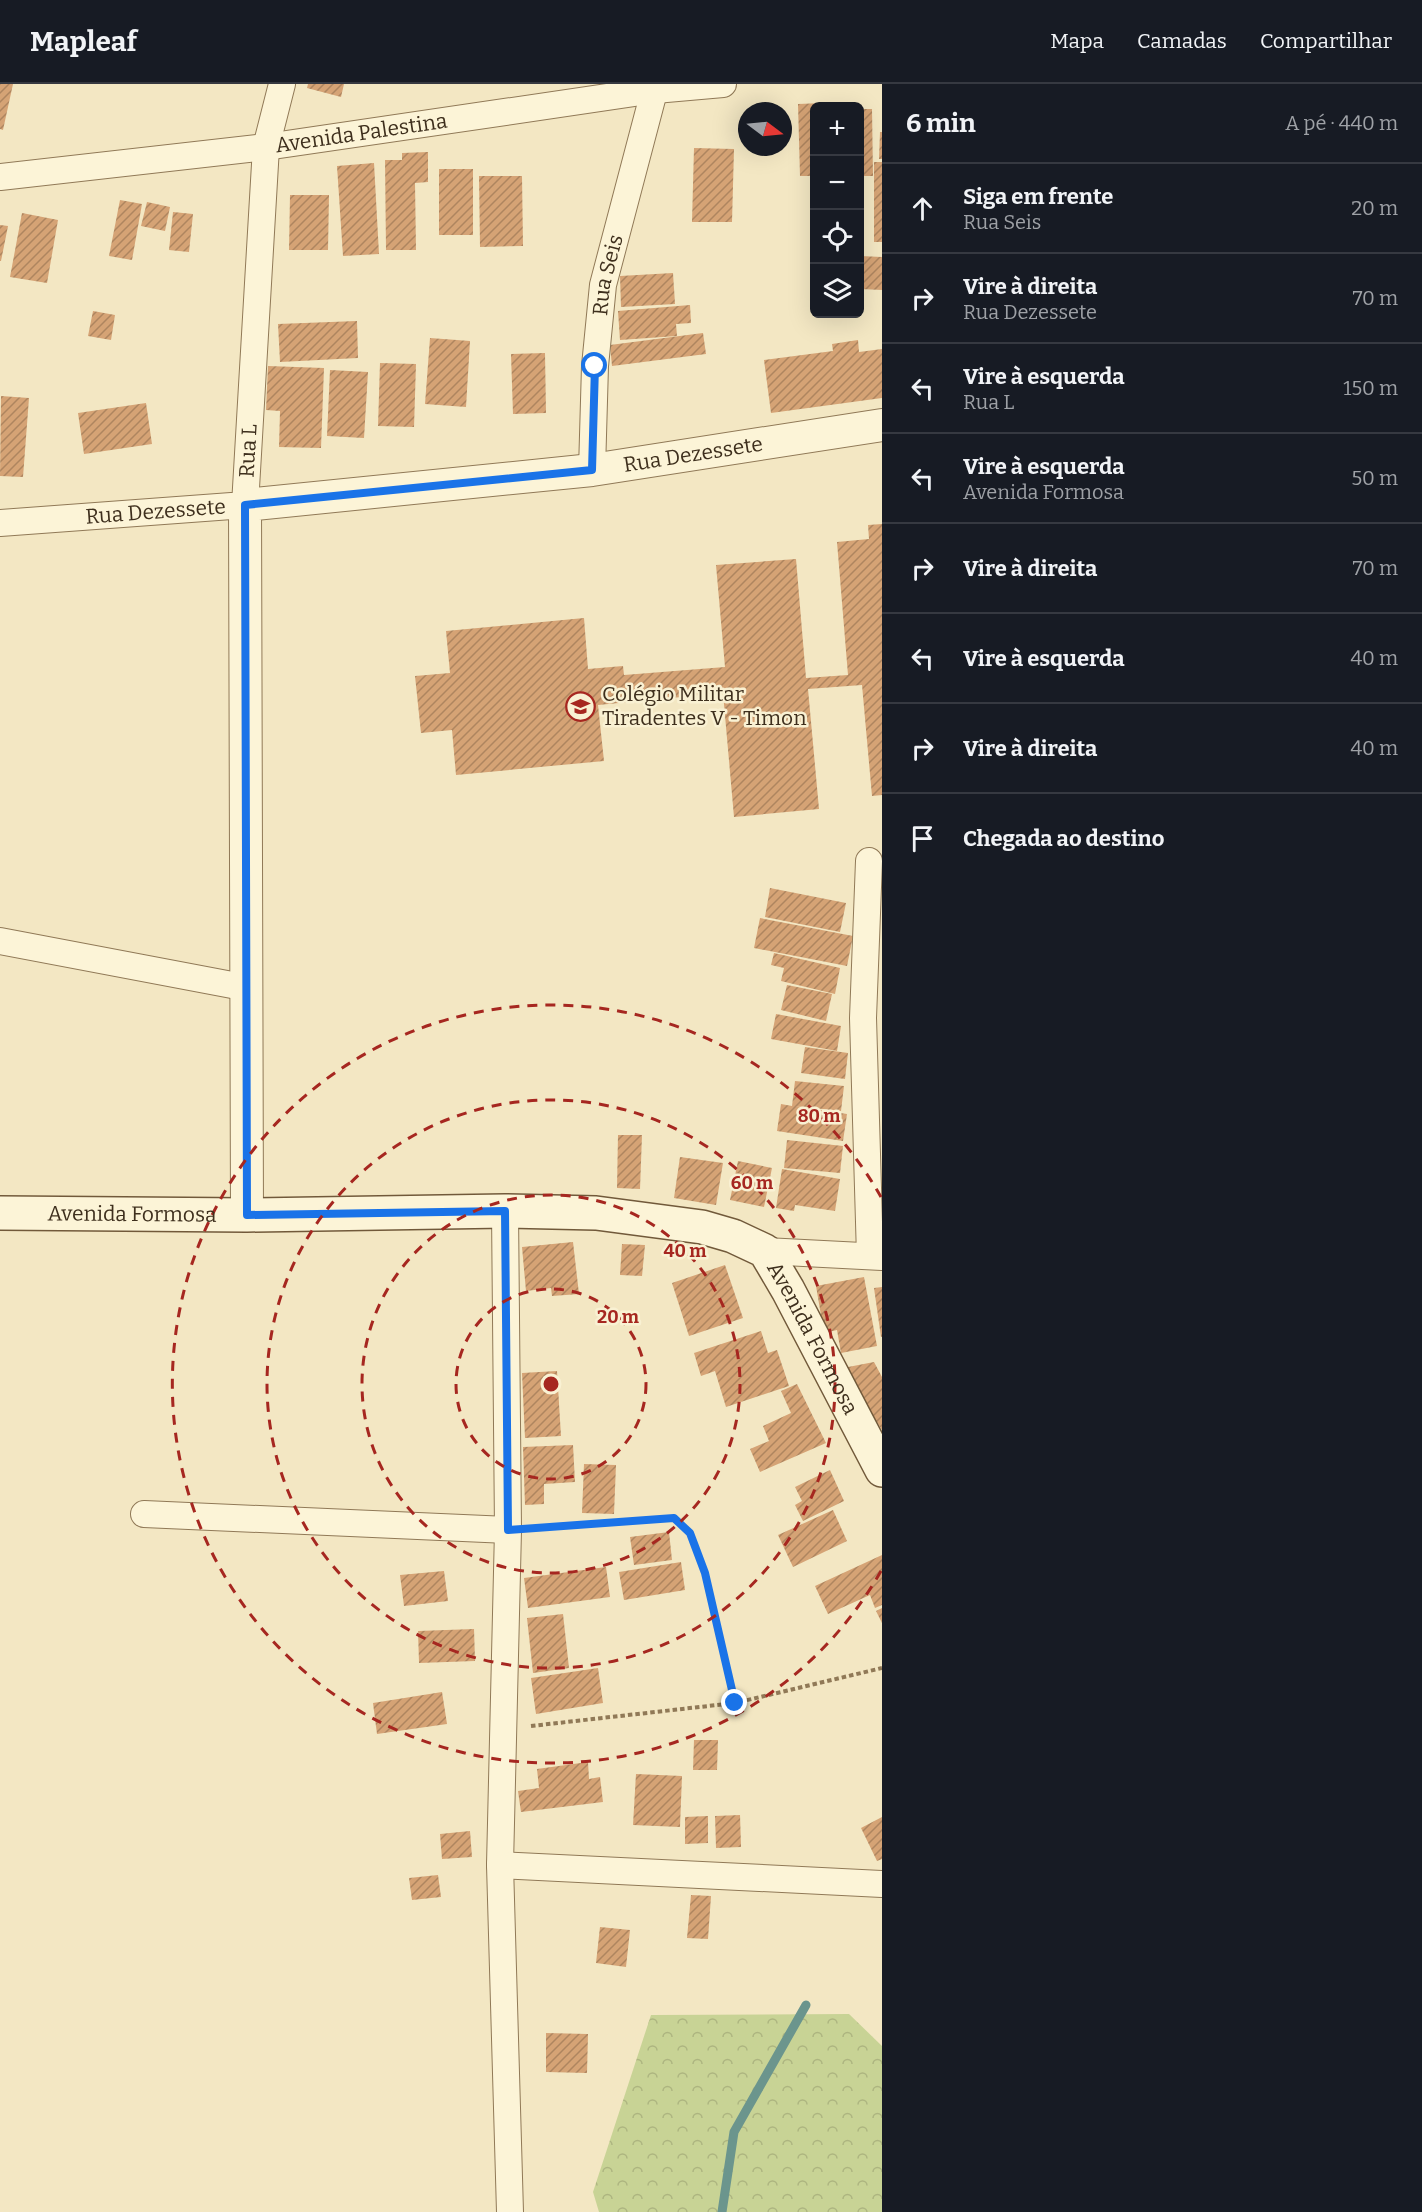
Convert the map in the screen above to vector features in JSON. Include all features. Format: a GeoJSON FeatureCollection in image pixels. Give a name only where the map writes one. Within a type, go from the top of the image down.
{"type":"FeatureCollection","features":[{"type":"Feature","properties":{"kind":"main road","name":"Avenida Formosa"},"geometry":{"type":"LineString","coordinates":[[0,1213],[247,1215],[505,1211],[596,1213],[702,1227],[733,1236],[765,1251],[788,1290],[882,1470]]}},
{"type":"Feature","properties":{"kind":"street","name":"Rua L"},"geometry":{"type":"LineString","coordinates":[[247,1215],[245,505],[266,147],[282,84]]}},
{"type":"Feature","properties":{"kind":"street","name":"Avenida Palestina"},"geometry":{"type":"LineString","coordinates":[[0,177],[266,147],[655,87],[723,84]]}},
{"type":"Feature","properties":{"kind":"street","name":"Rua Seis"},"geometry":{"type":"LineString","coordinates":[[592,470],[595,366],[603,285],[655,87]]}},
{"type":"Feature","properties":{"kind":"street","name":"Rua Dezessete"},"geometry":{"type":"LineString","coordinates":[[0,523],[245,505],[592,470],[882,425]]}},
{"type":"Feature","properties":{"kind":"street"},"geometry":{"type":"LineString","coordinates":[[765,1251],[876,1256],[863,1018],[869,861]]}},
{"type":"Feature","properties":{"kind":"street"},"geometry":{"type":"LineString","coordinates":[[0,941],[248,988]]}},
{"type":"Feature","properties":{"kind":"street"},"geometry":{"type":"LineString","coordinates":[[505,1211],[508,1530],[500,1865],[510,2212]]}},
{"type":"Feature","properties":{"kind":"street"},"geometry":{"type":"LineString","coordinates":[[144,1514],[508,1530]]}},
{"type":"Feature","properties":{"kind":"street"},"geometry":{"type":"LineString","coordinates":[[500,1865],[882,1884]]}},
{"type":"Feature","properties":{"kind":"path"},"geometry":{"type":"LineString","coordinates":[[508,1530],[674,1518],[690,1533],[705,1573],[735,1703]]}},
{"type":"Feature","properties":{"kind":"path"},"geometry":{"type":"LineString","coordinates":[[503,1730],[735,1703],[882,1668]]}},
{"type":"Feature","properties":{"kind":"green space"},"geometry":{"type":"Polygon","coordinates":[[[849,2014],[882,2046],[882,2212],[599,2212],[593,2192],[651,2015],[849,2014]]]}},
{"type":"Feature","properties":{"kind":"building"},"geometry":{"type":"Polygon","coordinates":[[[0,84],[13,84],[3,130],[0,129],[0,84]]]}},
{"type":"Feature","properties":{"kind":"building"},"geometry":{"type":"Polygon","coordinates":[[[308,84],[344,84],[341,97],[307,88],[308,84]]]}},
{"type":"Feature","properties":{"kind":"building"},"geometry":{"type":"Polygon","coordinates":[[[798,104],[810,104],[810,176],[800,176],[798,104]]]}},
{"type":"Feature","properties":{"kind":"building"},"geometry":{"type":"Polygon","coordinates":[[[864,109],[872,109],[873,176],[864,176],[864,109]]]}},
{"type":"Feature","properties":{"kind":"building"},"geometry":{"type":"Polygon","coordinates":[[[880,132],[882,132],[882,159],[879,159],[880,132]]]}},
{"type":"Feature","properties":{"kind":"building"},"geometry":{"type":"Polygon","coordinates":[[[694,148],[734,149],[732,222],[692,222],[694,148]]]}},
{"type":"Feature","properties":{"kind":"building"},"geometry":{"type":"Polygon","coordinates":[[[428,152],[428,182],[415,183],[416,250],[386,250],[385,160],[402,160],[402,153],[428,152]]]}},
{"type":"Feature","properties":{"kind":"building"},"geometry":{"type":"Polygon","coordinates":[[[874,162],[882,162],[882,242],[874,242],[874,162]]]}},
{"type":"Feature","properties":{"kind":"building"},"geometry":{"type":"Polygon","coordinates":[[[374,163],[379,254],[343,256],[337,166],[374,163]]]}},
{"type":"Feature","properties":{"kind":"building"},"geometry":{"type":"Polygon","coordinates":[[[439,169],[473,169],[473,235],[439,235],[439,169]]]}},
{"type":"Feature","properties":{"kind":"building"},"geometry":{"type":"Polygon","coordinates":[[[479,176],[522,176],[523,246],[480,247],[479,176]]]}},
{"type":"Feature","properties":{"kind":"building"},"geometry":{"type":"Polygon","coordinates":[[[290,195],[329,195],[328,250],[289,250],[290,195]]]}},
{"type":"Feature","properties":{"kind":"building"},"geometry":{"type":"Polygon","coordinates":[[[120,200],[142,204],[132,260],[109,256],[120,200]]]}},
{"type":"Feature","properties":{"kind":"building"},"geometry":{"type":"Polygon","coordinates":[[[147,202],[170,207],[165,231],[141,226],[147,202]]]}},
{"type":"Feature","properties":{"kind":"building"},"geometry":{"type":"Polygon","coordinates":[[[173,212],[193,214],[189,252],[169,250],[173,212]]]}},
{"type":"Feature","properties":{"kind":"building"},"geometry":{"type":"Polygon","coordinates":[[[22,213],[58,220],[47,283],[10,277],[22,213]]]}},
{"type":"Feature","properties":{"kind":"building"},"geometry":{"type":"Polygon","coordinates":[[[0,225],[8,226],[1,261],[0,261],[0,225]]]}},
{"type":"Feature","properties":{"kind":"building"},"geometry":{"type":"Polygon","coordinates":[[[864,256],[882,257],[882,290],[864,289],[864,256]]]}},
{"type":"Feature","properties":{"kind":"building"},"geometry":{"type":"Polygon","coordinates":[[[673,273],[675,304],[621,307],[620,276],[673,273]]]}},
{"type":"Feature","properties":{"kind":"building"},"geometry":{"type":"Polygon","coordinates":[[[690,305],[691,323],[676,324],[677,336],[620,340],[618,311],[690,305]]]}},
{"type":"Feature","properties":{"kind":"building"},"geometry":{"type":"Polygon","coordinates":[[[93,311],[115,315],[111,340],[88,336],[93,311]]]}},
{"type":"Feature","properties":{"kind":"building"},"geometry":{"type":"Polygon","coordinates":[[[357,321],[358,358],[280,362],[278,324],[357,321]]]}},
{"type":"Feature","properties":{"kind":"building"},"geometry":{"type":"Polygon","coordinates":[[[703,333],[706,354],[612,366],[610,345],[703,333]]]}},
{"type":"Feature","properties":{"kind":"building"},"geometry":{"type":"Polygon","coordinates":[[[430,338],[470,341],[466,407],[425,404],[430,338]]]}},
{"type":"Feature","properties":{"kind":"building"},"geometry":{"type":"Polygon","coordinates":[[[858,340],[859,352],[882,349],[882,398],[771,413],[764,360],[833,351],[832,344],[858,340]]]}},
{"type":"Feature","properties":{"kind":"building"},"geometry":{"type":"Polygon","coordinates":[[[545,353],[546,413],[513,414],[511,354],[545,353]]]}},
{"type":"Feature","properties":{"kind":"building"},"geometry":{"type":"Polygon","coordinates":[[[380,363],[416,364],[414,427],[378,426],[380,363]]]}},
{"type":"Feature","properties":{"kind":"building"},"geometry":{"type":"Polygon","coordinates":[[[268,366],[324,368],[321,448],[279,447],[280,411],[266,410],[268,366]]]}},
{"type":"Feature","properties":{"kind":"building"},"geometry":{"type":"Polygon","coordinates":[[[330,370],[368,372],[364,438],[327,436],[330,370]]]}},
{"type":"Feature","properties":{"kind":"building"},"geometry":{"type":"Polygon","coordinates":[[[1,396],[29,398],[23,477],[0,476],[1,396]]]}},
{"type":"Feature","properties":{"kind":"building"},"geometry":{"type":"Polygon","coordinates":[[[146,403],[152,444],[84,454],[78,413],[146,403]]]}},
{"type":"Feature","properties":{"kind":"building"},"geometry":{"type":"Polygon","coordinates":[[[882,524],[882,795],[872,796],[862,685],[808,689],[819,809],[734,817],[723,693],[598,705],[604,761],[456,775],[452,730],[421,733],[415,676],[450,673],[446,631],[584,618],[588,669],[623,666],[624,675],[725,667],[716,565],[796,559],[806,678],[848,675],[837,542],[869,539],[868,525],[882,524]]]}},
{"type":"Feature","properties":{"kind":"building"},"geometry":{"type":"Polygon","coordinates":[[[770,888],[846,903],[840,932],[765,917],[770,888]]]}},
{"type":"Feature","properties":{"kind":"building"},"geometry":{"type":"Polygon","coordinates":[[[760,918],[853,936],[847,966],[754,948],[760,918]]]}},
{"type":"Feature","properties":{"kind":"building"},"geometry":{"type":"Polygon","coordinates":[[[774,953],[840,968],[835,994],[781,981],[784,968],[771,965],[774,953]]]}},
{"type":"Feature","properties":{"kind":"building"},"geometry":{"type":"Polygon","coordinates":[[[787,985],[832,994],[826,1021],[781,1010],[787,985]]]}},
{"type":"Feature","properties":{"kind":"building"},"geometry":{"type":"Polygon","coordinates":[[[776,1014],[841,1026],[837,1051],[771,1039],[776,1014]]]}},
{"type":"Feature","properties":{"kind":"building"},"geometry":{"type":"Polygon","coordinates":[[[805,1047],[848,1053],[845,1079],[801,1073],[805,1047]]]}},
{"type":"Feature","properties":{"kind":"building"},"geometry":{"type":"Polygon","coordinates":[[[795,1081],[844,1086],[841,1111],[795,1106],[847,1114],[843,1141],[777,1131],[781,1104],[792,1106],[795,1081]]]}},
{"type":"Feature","properties":{"kind":"building"},"geometry":{"type":"Polygon","coordinates":[[[618,1135],[642,1135],[640,1189],[617,1188],[618,1135]]]}},
{"type":"Feature","properties":{"kind":"building"},"geometry":{"type":"Polygon","coordinates":[[[787,1140],[843,1146],[840,1173],[784,1168],[787,1140]]]}},
{"type":"Feature","properties":{"kind":"building"},"geometry":{"type":"Polygon","coordinates":[[[680,1157],[723,1163],[716,1205],[674,1198],[680,1157]]]}},
{"type":"Feature","properties":{"kind":"building"},"geometry":{"type":"Polygon","coordinates":[[[738,1161],[772,1168],[764,1207],[730,1200],[738,1161]]]}},
{"type":"Feature","properties":{"kind":"building"},"geometry":{"type":"Polygon","coordinates":[[[782,1169],[840,1179],[835,1211],[795,1205],[794,1211],[776,1208],[782,1169]]]}},
{"type":"Feature","properties":{"kind":"building"},"geometry":{"type":"Polygon","coordinates":[[[573,1242],[579,1294],[552,1296],[551,1288],[526,1291],[522,1247],[573,1242]]]}},
{"type":"Feature","properties":{"kind":"building"},"geometry":{"type":"Polygon","coordinates":[[[622,1244],[645,1245],[642,1276],[620,1275],[622,1244]]]}},
{"type":"Feature","properties":{"kind":"building"},"geometry":{"type":"Polygon","coordinates":[[[725,1265],[743,1318],[689,1336],[672,1283],[725,1265]]]}},
{"type":"Feature","properties":{"kind":"building"},"geometry":{"type":"Polygon","coordinates":[[[864,1277],[877,1346],[841,1353],[837,1330],[824,1333],[816,1286],[864,1277]]]}},
{"type":"Feature","properties":{"kind":"building"},"geometry":{"type":"Polygon","coordinates":[[[882,1287],[882,1337],[881,1337],[874,1288],[882,1287]]]}},
{"type":"Feature","properties":{"kind":"building"},"geometry":{"type":"Polygon","coordinates":[[[761,1331],[768,1353],[777,1350],[789,1386],[726,1407],[715,1371],[701,1376],[694,1353],[761,1331]]]}},
{"type":"Feature","properties":{"kind":"building"},"geometry":{"type":"Polygon","coordinates":[[[874,1362],[882,1377],[882,1430],[843,1368],[874,1362]]]}},
{"type":"Feature","properties":{"kind":"building"},"geometry":{"type":"Polygon","coordinates":[[[557,1371],[561,1436],[525,1438],[522,1373],[557,1371]]]}},
{"type":"Feature","properties":{"kind":"building"},"geometry":{"type":"Polygon","coordinates":[[[797,1384],[826,1443],[760,1472],[750,1449],[769,1441],[763,1426],[791,1413],[781,1391],[797,1384]]]}},
{"type":"Feature","properties":{"kind":"building"},"geometry":{"type":"Polygon","coordinates":[[[573,1445],[575,1482],[544,1484],[544,1504],[525,1505],[523,1447],[573,1445]]]}},
{"type":"Feature","properties":{"kind":"building"},"geometry":{"type":"Polygon","coordinates":[[[584,1464],[616,1465],[614,1514],[582,1513],[584,1464]]]}},
{"type":"Feature","properties":{"kind":"building"},"geometry":{"type":"Polygon","coordinates":[[[830,1470],[844,1501],[803,1521],[795,1505],[802,1501],[795,1487],[830,1470]]]}},
{"type":"Feature","properties":{"kind":"building"},"geometry":{"type":"Polygon","coordinates":[[[833,1510],[847,1541],[793,1567],[778,1535],[833,1510]]]}},
{"type":"Feature","properties":{"kind":"building"},"geometry":{"type":"Polygon","coordinates":[[[669,1532],[672,1560],[634,1565],[630,1537],[669,1532]]]}},
{"type":"Feature","properties":{"kind":"building"},"geometry":{"type":"Polygon","coordinates":[[[882,1555],[882,1605],[875,1608],[870,1595],[828,1614],[815,1586],[882,1555]]]}},
{"type":"Feature","properties":{"kind":"building"},"geometry":{"type":"Polygon","coordinates":[[[681,1562],[685,1590],[624,1600],[619,1572],[681,1562]]]}},
{"type":"Feature","properties":{"kind":"building"},"geometry":{"type":"Polygon","coordinates":[[[606,1567],[610,1597],[528,1608],[524,1578],[606,1567]]]}},
{"type":"Feature","properties":{"kind":"building"},"geometry":{"type":"Polygon","coordinates":[[[444,1571],[448,1601],[404,1606],[400,1575],[444,1571]]]}},
{"type":"Feature","properties":{"kind":"building"},"geometry":{"type":"Polygon","coordinates":[[[882,1608],[882,1623],[876,1611],[882,1608]]]}},
{"type":"Feature","properties":{"kind":"building"},"geometry":{"type":"Polygon","coordinates":[[[563,1614],[569,1668],[533,1673],[527,1618],[563,1614]]]}},
{"type":"Feature","properties":{"kind":"building"},"geometry":{"type":"Polygon","coordinates":[[[474,1629],[475,1661],[419,1663],[418,1631],[474,1629]]]}},
{"type":"Feature","properties":{"kind":"building"},"geometry":{"type":"Polygon","coordinates":[[[598,1668],[603,1703],[536,1714],[531,1678],[598,1668]]]}},
{"type":"Feature","properties":{"kind":"building"},"geometry":{"type":"Polygon","coordinates":[[[442,1692],[447,1724],[377,1734],[373,1703],[442,1692]]]}},
{"type":"Feature","properties":{"kind":"building"},"geometry":{"type":"Polygon","coordinates":[[[694,1740],[718,1740],[717,1770],[693,1770],[694,1740]]]}},
{"type":"Feature","properties":{"kind":"building"},"geometry":{"type":"Polygon","coordinates":[[[588,1762],[589,1779],[600,1777],[603,1802],[521,1812],[518,1791],[539,1788],[537,1769],[588,1762]]]}},
{"type":"Feature","properties":{"kind":"building"},"geometry":{"type":"Polygon","coordinates":[[[636,1774],[682,1776],[680,1827],[633,1825],[636,1774]]]}},
{"type":"Feature","properties":{"kind":"building"},"geometry":{"type":"Polygon","coordinates":[[[740,1815],[741,1847],[716,1848],[715,1816],[740,1815]]]}},
{"type":"Feature","properties":{"kind":"building"},"geometry":{"type":"Polygon","coordinates":[[[708,1816],[708,1843],[685,1844],[685,1817],[708,1816]]]}},
{"type":"Feature","properties":{"kind":"building"},"geometry":{"type":"Polygon","coordinates":[[[882,1817],[882,1859],[877,1861],[861,1828],[882,1817]]]}},
{"type":"Feature","properties":{"kind":"building"},"geometry":{"type":"Polygon","coordinates":[[[470,1831],[472,1857],[442,1859],[440,1834],[470,1831]]]}},
{"type":"Feature","properties":{"kind":"building"},"geometry":{"type":"Polygon","coordinates":[[[438,1875],[441,1897],[412,1900],[409,1878],[438,1875]]]}},
{"type":"Feature","properties":{"kind":"building"},"geometry":{"type":"Polygon","coordinates":[[[691,1895],[711,1896],[708,1939],[687,1938],[691,1895]]]}},
{"type":"Feature","properties":{"kind":"building"},"geometry":{"type":"Polygon","coordinates":[[[600,1927],[630,1930],[626,1967],[596,1963],[600,1927]]]}},
{"type":"Feature","properties":{"kind":"building"},"geometry":{"type":"Polygon","coordinates":[[[546,2033],[588,2034],[587,2073],[546,2072],[546,2033]]]}},
{"type":"Feature","properties":{"kind":"waterway"},"geometry":{"type":"LineString","coordinates":[[722,2212],[734,2132],[806,2005]]}},
{"type":"Feature","properties":{"kind":"place","name":"Colégio Militar Tiradentes V - Timon"},"geometry":{"type":"Point","coordinates":[581,706]}},
{"type":"Feature","properties":{"kind":"route"},"geometry":{"type":"LineString","coordinates":[[595,366],[592,470],[245,505],[247,1215],[505,1211],[508,1530],[674,1518],[690,1533],[705,1573],[735,1703]]}}]}
